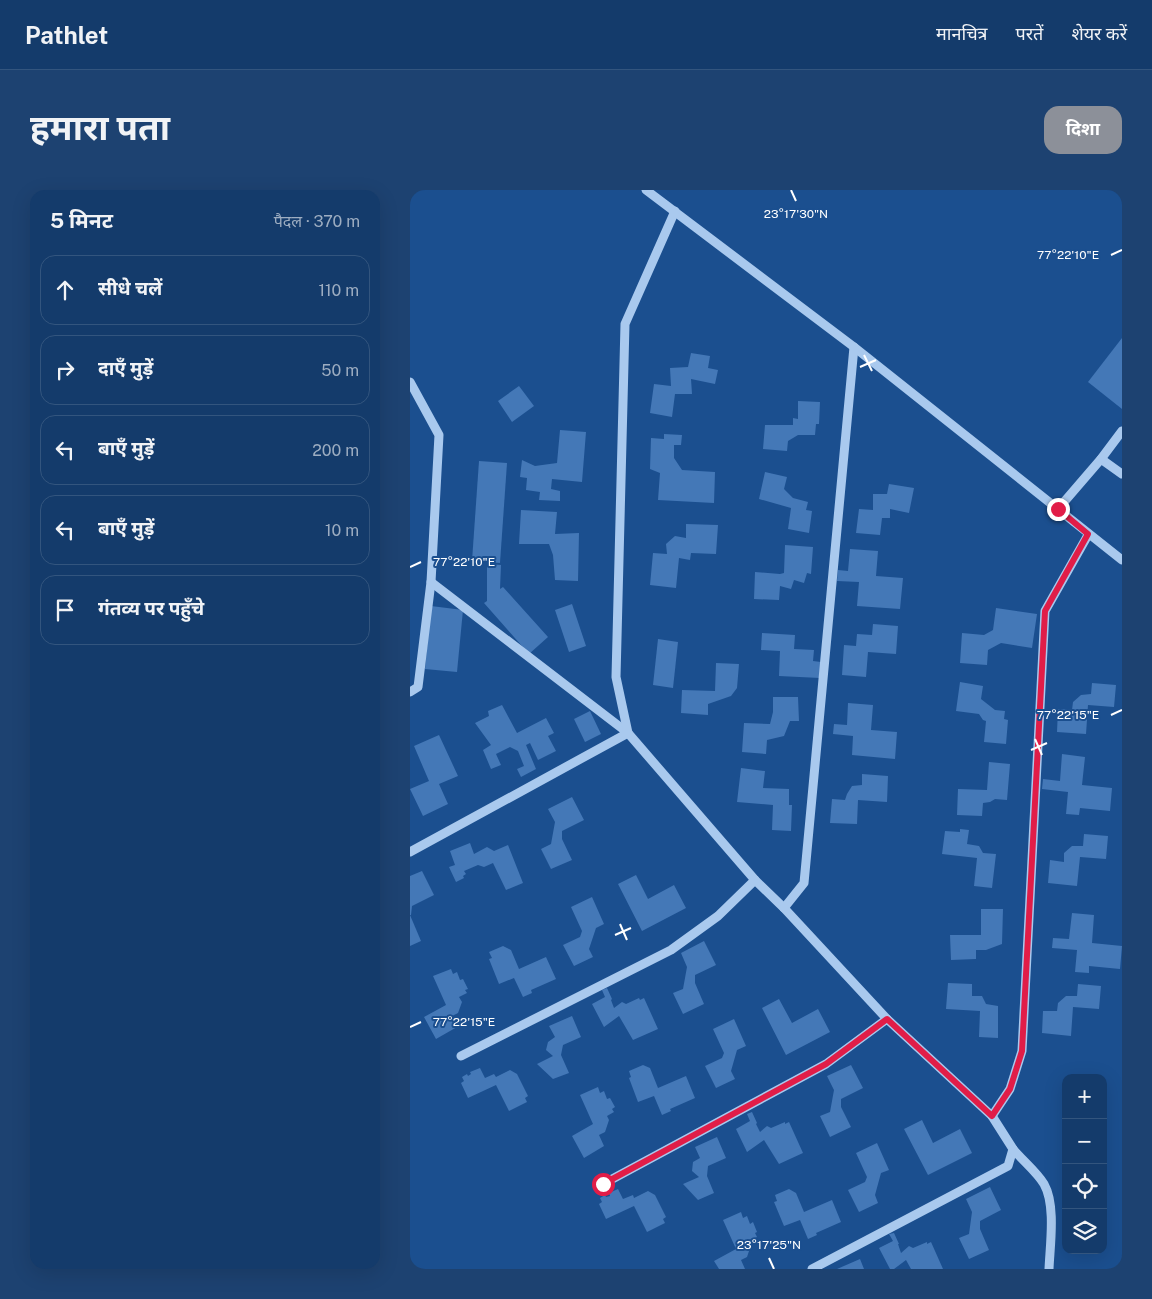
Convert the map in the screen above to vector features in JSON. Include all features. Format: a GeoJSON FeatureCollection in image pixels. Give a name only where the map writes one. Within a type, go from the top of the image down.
{"type":"FeatureCollection","features":[{"type":"Feature","properties":{"kind":"street"},"geometry":{"type":"LineString","coordinates":[[646,190],[854,347],[1122,560]]}},
{"type":"Feature","properties":{"kind":"street"},"geometry":{"type":"LineString","coordinates":[[628,733],[616,677],[625,324],[675,211]]}},
{"type":"Feature","properties":{"kind":"street"},"geometry":{"type":"LineString","coordinates":[[784,908],[804,883],[854,347]]}},
{"type":"Feature","properties":{"kind":"street"},"geometry":{"type":"LineString","coordinates":[[410,382],[439,435],[431,582],[418,687],[410,692]]}},
{"type":"Feature","properties":{"kind":"street"},"geometry":{"type":"LineString","coordinates":[[1058,509],[1101,459],[1122,431]]}},
{"type":"Feature","properties":{"kind":"street"},"geometry":{"type":"LineString","coordinates":[[1101,459],[1122,474]]}},
{"type":"Feature","properties":{"kind":"street"},"geometry":{"type":"LineString","coordinates":[[992,1116],[1010,1089],[1022,1051],[1045,611],[1088,534]]}},
{"type":"Feature","properties":{"kind":"street"},"geometry":{"type":"LineString","coordinates":[[431,582],[628,733],[755,880],[784,908],[887,1019],[992,1116],[1013,1149],[1043,1182],[1049,1194],[1051,1210],[1049,1269]]}},
{"type":"Feature","properties":{"kind":"street"},"geometry":{"type":"LineString","coordinates":[[410,852],[628,733]]}},
{"type":"Feature","properties":{"kind":"street"},"geometry":{"type":"LineString","coordinates":[[461,1056],[671,950],[718,916],[755,880]]}},
{"type":"Feature","properties":{"kind":"street"},"geometry":{"type":"LineString","coordinates":[[603,1184],[826,1064],[887,1019]]}},
{"type":"Feature","properties":{"kind":"street"},"geometry":{"type":"LineString","coordinates":[[812,1269],[1008,1166],[1013,1149]]}},
{"type":"Feature","properties":{"kind":"building"},"geometry":{"type":"Polygon","coordinates":[[[1122,338],[1122,409],[1088,382],[1122,338]]]}},
{"type":"Feature","properties":{"kind":"building"},"geometry":{"type":"Polygon","coordinates":[[[691,353],[710,356],[708,368],[718,370],[715,384],[691,379],[692,394],[675,394],[672,417],[650,413],[654,384],[671,386],[670,368],[688,367],[691,353]]]}},
{"type":"Feature","properties":{"kind":"building"},"geometry":{"type":"Polygon","coordinates":[[[519,386],[534,406],[512,422],[498,401],[519,386]]]}},
{"type":"Feature","properties":{"kind":"building"},"geometry":{"type":"Polygon","coordinates":[[[798,401],[820,402],[819,424],[816,424],[815,435],[798,435],[788,441],[787,451],[763,449],[765,425],[793,425],[793,418],[798,419],[798,401]]]}},
{"type":"Feature","properties":{"kind":"building"},"geometry":{"type":"Polygon","coordinates":[[[560,430],[586,432],[582,482],[552,479],[551,489],[560,491],[560,501],[539,500],[540,492],[526,490],[527,478],[520,477],[522,460],[535,466],[557,463],[560,430]]]}},
{"type":"Feature","properties":{"kind":"building"},"geometry":{"type":"Polygon","coordinates":[[[664,434],[682,435],[681,445],[674,445],[674,458],[682,470],[715,472],[714,503],[658,500],[660,473],[650,469],[651,438],[664,439],[664,434]]]}},
{"type":"Feature","properties":{"kind":"building"},"geometry":{"type":"Polygon","coordinates":[[[479,461],[507,463],[500,563],[472,561],[479,461]]]}},
{"type":"Feature","properties":{"kind":"building"},"geometry":{"type":"Polygon","coordinates":[[[765,472],[787,477],[784,489],[793,498],[808,502],[806,510],[812,511],[809,533],[788,529],[791,508],[759,499],[765,472]]]}},
{"type":"Feature","properties":{"kind":"building"},"geometry":{"type":"Polygon","coordinates":[[[889,484],[914,488],[909,513],[890,509],[890,518],[882,518],[880,535],[856,533],[859,509],[873,510],[873,494],[887,494],[889,484]]]}},
{"type":"Feature","properties":{"kind":"building"},"geometry":{"type":"Polygon","coordinates":[[[521,510],[557,512],[555,534],[579,533],[578,581],[555,580],[553,555],[549,544],[519,544],[521,510]]]}},
{"type":"Feature","properties":{"kind":"building"},"geometry":{"type":"Polygon","coordinates":[[[686,524],[718,525],[716,554],[691,553],[690,560],[679,558],[676,588],[650,585],[653,553],[667,554],[666,544],[675,536],[686,538],[686,524]]]}},
{"type":"Feature","properties":{"kind":"building"},"geometry":{"type":"Polygon","coordinates":[[[785,545],[813,547],[811,574],[807,573],[804,583],[794,580],[791,589],[780,586],[779,600],[754,599],[755,572],[784,573],[785,545]]]}},
{"type":"Feature","properties":{"kind":"building"},"geometry":{"type":"Polygon","coordinates":[[[850,549],[878,551],[876,576],[903,578],[900,609],[857,606],[859,582],[837,581],[838,570],[848,571],[850,549]]]}},
{"type":"Feature","properties":{"kind":"building"},"geometry":{"type":"Polygon","coordinates":[[[487,564],[501,565],[500,589],[503,587],[548,637],[529,654],[484,603],[487,601],[487,564]]]}},
{"type":"Feature","properties":{"kind":"building"},"geometry":{"type":"Polygon","coordinates":[[[572,604],[586,646],[569,652],[555,610],[572,604]]]}},
{"type":"Feature","properties":{"kind":"building"},"geometry":{"type":"Polygon","coordinates":[[[431,606],[463,610],[457,672],[425,669],[431,606]]]}},
{"type":"Feature","properties":{"kind":"building"},"geometry":{"type":"Polygon","coordinates":[[[996,608],[1037,614],[1032,648],[1001,643],[988,650],[987,665],[960,663],[962,633],[984,635],[993,630],[996,608]]]}},
{"type":"Feature","properties":{"kind":"building"},"geometry":{"type":"Polygon","coordinates":[[[873,624],[898,626],[896,654],[868,652],[866,677],[842,675],[844,645],[856,646],[857,634],[872,635],[873,624]]]}},
{"type":"Feature","properties":{"kind":"building"},"geometry":{"type":"Polygon","coordinates":[[[762,633],[795,635],[794,649],[814,650],[813,661],[821,662],[820,678],[779,676],[780,651],[761,650],[762,633]]]}},
{"type":"Feature","properties":{"kind":"building"},"geometry":{"type":"Polygon","coordinates":[[[658,639],[678,642],[673,688],[653,685],[658,639]]]}},
{"type":"Feature","properties":{"kind":"building"},"geometry":{"type":"Polygon","coordinates":[[[716,663],[739,664],[737,688],[731,696],[708,704],[708,715],[681,713],[682,690],[715,691],[716,663]]]}},
{"type":"Feature","properties":{"kind":"building"},"geometry":{"type":"Polygon","coordinates":[[[960,682],[983,686],[981,699],[995,710],[1005,711],[1004,719],[1008,720],[1006,744],[984,742],[986,721],[979,714],[956,711],[960,682]]]}},
{"type":"Feature","properties":{"kind":"building"},"geometry":{"type":"Polygon","coordinates":[[[1092,683],[1116,685],[1114,707],[1088,705],[1086,734],[1057,732],[1058,709],[1072,710],[1073,702],[1081,695],[1091,694],[1092,683]]]}},
{"type":"Feature","properties":{"kind":"building"},"geometry":{"type":"Polygon","coordinates":[[[773,697],[798,697],[799,721],[790,721],[784,736],[767,740],[766,754],[742,752],[744,723],[770,724],[773,712],[773,697]]]}},
{"type":"Feature","properties":{"kind":"building"},"geometry":{"type":"Polygon","coordinates":[[[848,703],[873,705],[871,730],[897,732],[895,759],[852,755],[853,736],[833,734],[834,724],[847,725],[848,703]]]}},
{"type":"Feature","properties":{"kind":"building"},"geometry":{"type":"Polygon","coordinates":[[[502,705],[517,733],[546,718],[554,733],[548,736],[556,751],[538,760],[530,743],[526,745],[536,769],[521,777],[517,769],[524,766],[518,751],[510,747],[496,754],[501,765],[491,769],[483,750],[491,745],[475,723],[489,716],[488,711],[502,705]]]}},
{"type":"Feature","properties":{"kind":"building"},"geometry":{"type":"Polygon","coordinates":[[[590,711],[601,734],[585,742],[574,719],[590,711]]]}},
{"type":"Feature","properties":{"kind":"building"},"geometry":{"type":"Polygon","coordinates":[[[439,735],[458,776],[439,784],[448,804],[423,816],[410,789],[429,781],[414,746],[439,735]]]}},
{"type":"Feature","properties":{"kind":"building"},"geometry":{"type":"Polygon","coordinates":[[[1062,754],[1085,757],[1082,785],[1112,788],[1110,811],[1080,808],[1079,815],[1066,814],[1068,792],[1042,789],[1043,779],[1060,781],[1062,754]]]}},
{"type":"Feature","properties":{"kind":"building"},"geometry":{"type":"Polygon","coordinates":[[[989,762],[1010,764],[1007,800],[995,799],[983,803],[982,816],[957,815],[958,789],[987,790],[989,762]]]}},
{"type":"Feature","properties":{"kind":"building"},"geometry":{"type":"Polygon","coordinates":[[[741,768],[765,771],[763,788],[789,789],[789,805],[792,805],[791,831],[772,830],[773,805],[737,802],[741,768]]]}},
{"type":"Feature","properties":{"kind":"building"},"geometry":{"type":"Polygon","coordinates":[[[862,774],[888,776],[887,802],[858,800],[857,824],[830,823],[832,799],[845,800],[852,786],[862,785],[862,774]]]}},
{"type":"Feature","properties":{"kind":"building"},"geometry":{"type":"Polygon","coordinates":[[[572,797],[584,820],[562,831],[562,839],[572,860],[551,869],[541,849],[551,844],[555,822],[548,809],[572,797]]]}},
{"type":"Feature","properties":{"kind":"building"},"geometry":{"type":"Polygon","coordinates":[[[960,829],[969,830],[967,844],[979,846],[983,853],[996,854],[992,888],[974,886],[977,858],[942,854],[945,831],[960,832],[960,829]]]}},
{"type":"Feature","properties":{"kind":"building"},"geometry":{"type":"Polygon","coordinates":[[[1084,834],[1108,836],[1106,859],[1080,857],[1077,886],[1048,883],[1050,860],[1064,862],[1064,853],[1072,846],[1083,846],[1084,834]]]}},
{"type":"Feature","properties":{"kind":"building"},"geometry":{"type":"Polygon","coordinates":[[[470,843],[474,854],[487,847],[494,851],[508,845],[523,883],[506,890],[493,863],[484,867],[478,865],[464,871],[466,874],[463,876],[464,878],[456,882],[449,867],[455,865],[450,851],[470,843]]]}},
{"type":"Feature","properties":{"kind":"building"},"geometry":{"type":"Polygon","coordinates":[[[422,871],[434,895],[412,906],[410,915],[410,876],[422,871]]]}},
{"type":"Feature","properties":{"kind":"building"},"geometry":{"type":"Polygon","coordinates":[[[636,875],[648,899],[674,885],[686,908],[642,931],[618,884],[636,875]]]}},
{"type":"Feature","properties":{"kind":"building"},"geometry":{"type":"Polygon","coordinates":[[[592,897],[604,924],[596,928],[589,949],[593,957],[574,966],[563,945],[580,937],[582,931],[571,907],[592,897]]]}},
{"type":"Feature","properties":{"kind":"building"},"geometry":{"type":"Polygon","coordinates":[[[981,909],[1003,909],[1002,944],[986,950],[976,950],[976,959],[951,960],[950,935],[981,935],[981,909]]]}},
{"type":"Feature","properties":{"kind":"building"},"geometry":{"type":"Polygon","coordinates":[[[1072,913],[1094,915],[1092,943],[1122,946],[1120,969],[1089,966],[1089,973],[1075,972],[1077,950],[1052,948],[1053,938],[1069,939],[1072,913]]]}},
{"type":"Feature","properties":{"kind":"building"},"geometry":{"type":"Polygon","coordinates":[[[410,915],[421,941],[410,946],[410,915]]]}},
{"type":"Feature","properties":{"kind":"building"},"geometry":{"type":"Polygon","coordinates":[[[704,941],[716,965],[695,975],[695,983],[704,1004],[683,1014],[673,993],[683,989],[687,967],[681,953],[704,941]]]}},
{"type":"Feature","properties":{"kind":"building"},"geometry":{"type":"Polygon","coordinates":[[[503,946],[511,950],[519,969],[546,957],[556,979],[531,990],[532,993],[523,997],[514,978],[499,984],[489,959],[492,958],[489,952],[503,946]]]}},
{"type":"Feature","properties":{"kind":"building"},"geometry":{"type":"Polygon","coordinates":[[[451,969],[453,974],[457,972],[460,980],[463,979],[468,989],[465,990],[467,993],[459,997],[462,1002],[458,1013],[452,1016],[457,1027],[436,1039],[424,1017],[446,1005],[433,976],[451,969]]]}},
{"type":"Feature","properties":{"kind":"building"},"geometry":{"type":"Polygon","coordinates":[[[948,983],[972,984],[972,996],[982,996],[986,1004],[998,1006],[998,1038],[979,1037],[980,1011],[946,1009],[948,983]]]}},
{"type":"Feature","properties":{"kind":"building"},"geometry":{"type":"Polygon","coordinates":[[[1078,984],[1101,986],[1099,1009],[1073,1007],[1071,1036],[1042,1033],[1043,1011],[1057,1011],[1058,1003],[1066,996],[1077,996],[1078,984]]]}},
{"type":"Feature","properties":{"kind":"building"},"geometry":{"type":"Polygon","coordinates":[[[607,988],[614,1008],[622,1002],[626,1004],[639,998],[640,1000],[644,998],[658,1029],[633,1040],[619,1016],[604,1027],[592,1004],[605,997],[602,990],[607,988]]]}},
{"type":"Feature","properties":{"kind":"building"},"geometry":{"type":"Polygon","coordinates":[[[779,999],[792,1023],[818,1009],[830,1032],[786,1055],[762,1008],[779,999]]]}},
{"type":"Feature","properties":{"kind":"building"},"geometry":{"type":"Polygon","coordinates":[[[572,1016],[581,1037],[563,1045],[561,1055],[569,1073],[553,1079],[537,1064],[553,1056],[546,1050],[548,1042],[555,1037],[549,1026],[572,1016]]]}},
{"type":"Feature","properties":{"kind":"building"},"geometry":{"type":"Polygon","coordinates":[[[734,1019],[746,1046],[737,1050],[731,1071],[735,1079],[716,1088],[705,1066],[722,1058],[724,1053],[713,1029],[734,1019]]]}},
{"type":"Feature","properties":{"kind":"building"},"geometry":{"type":"Polygon","coordinates":[[[643,1065],[650,1068],[658,1088],[686,1076],[695,1098],[670,1109],[671,1111],[662,1115],[654,1096],[638,1102],[629,1078],[631,1077],[629,1071],[643,1065]]]}},
{"type":"Feature","properties":{"kind":"building"},"geometry":{"type":"Polygon","coordinates":[[[851,1065],[863,1088],[841,1099],[841,1107],[851,1127],[830,1137],[820,1116],[830,1112],[834,1090],[827,1076],[851,1065]]]}},
{"type":"Feature","properties":{"kind":"building"},"geometry":{"type":"Polygon","coordinates":[[[480,1068],[485,1078],[494,1074],[496,1077],[510,1070],[517,1074],[528,1096],[525,1098],[527,1102],[509,1111],[496,1085],[468,1098],[461,1083],[464,1081],[462,1077],[467,1074],[468,1076],[471,1074],[470,1072],[480,1068]]]}},
{"type":"Feature","properties":{"kind":"building"},"geometry":{"type":"Polygon","coordinates":[[[598,1087],[600,1093],[604,1091],[607,1099],[610,1098],[615,1107],[612,1109],[614,1112],[607,1116],[609,1120],[605,1132],[599,1135],[604,1146],[584,1158],[572,1136],[593,1124],[580,1095],[598,1087]]]}},
{"type":"Feature","properties":{"kind":"building"},"geometry":{"type":"Polygon","coordinates":[[[752,1112],[760,1132],[767,1126],[771,1128],[789,1122],[803,1153],[779,1164],[764,1140],[747,1152],[736,1129],[750,1121],[747,1114],[752,1112]]]}},
{"type":"Feature","properties":{"kind":"building"},"geometry":{"type":"Polygon","coordinates":[[[922,1120],[933,1143],[960,1129],[972,1153],[928,1175],[904,1129],[922,1120]]]}},
{"type":"Feature","properties":{"kind":"building"},"geometry":{"type":"Polygon","coordinates":[[[717,1137],[726,1158],[708,1166],[707,1176],[714,1193],[698,1200],[683,1184],[699,1177],[692,1171],[693,1162],[700,1158],[695,1147],[717,1137]]]}},
{"type":"Feature","properties":{"kind":"building"},"geometry":{"type":"Polygon","coordinates":[[[877,1143],[889,1170],[881,1173],[875,1195],[878,1203],[859,1212],[848,1190],[865,1182],[867,1177],[856,1153],[877,1143]]]}},
{"type":"Feature","properties":{"kind":"building"},"geometry":{"type":"Polygon","coordinates":[[[990,1187],[1001,1210],[980,1221],[980,1229],[989,1250],[969,1259],[959,1238],[969,1234],[972,1212],[966,1199],[990,1187]]]}},
{"type":"Feature","properties":{"kind":"building"},"geometry":{"type":"Polygon","coordinates":[[[618,1189],[623,1199],[633,1195],[634,1198],[648,1191],[655,1195],[666,1217],[663,1219],[665,1223],[647,1232],[634,1206],[606,1219],[599,1204],[602,1202],[600,1198],[605,1195],[606,1197],[610,1196],[609,1193],[618,1189]]]}},
{"type":"Feature","properties":{"kind":"building"},"geometry":{"type":"Polygon","coordinates":[[[789,1189],[796,1193],[804,1212],[832,1200],[841,1222],[816,1233],[817,1235],[808,1239],[800,1220],[784,1226],[774,1202],[777,1201],[775,1195],[789,1189]]]}},
{"type":"Feature","properties":{"kind":"building"},"geometry":{"type":"Polygon","coordinates":[[[741,1212],[743,1218],[747,1216],[750,1224],[753,1222],[757,1232],[755,1233],[757,1237],[749,1240],[751,1245],[747,1257],[741,1260],[745,1269],[719,1269],[714,1261],[736,1249],[723,1220],[741,1212]]]}},
{"type":"Feature","properties":{"kind":"building"},"geometry":{"type":"Polygon","coordinates":[[[894,1233],[901,1253],[909,1246],[913,1248],[931,1242],[943,1269],[911,1269],[906,1260],[894,1269],[890,1269],[879,1248],[893,1241],[889,1234],[894,1233]]]}},
{"type":"Feature","properties":{"kind":"building"},"geometry":{"type":"Polygon","coordinates":[[[860,1259],[864,1269],[837,1269],[860,1259]]]}},
{"type":"Feature","properties":{"kind":"route"},"geometry":{"type":"LineString","coordinates":[[603,1184],[826,1064],[887,1019],[992,1116],[1010,1089],[1022,1051],[1045,611],[1088,534],[1058,509]]}}]}
